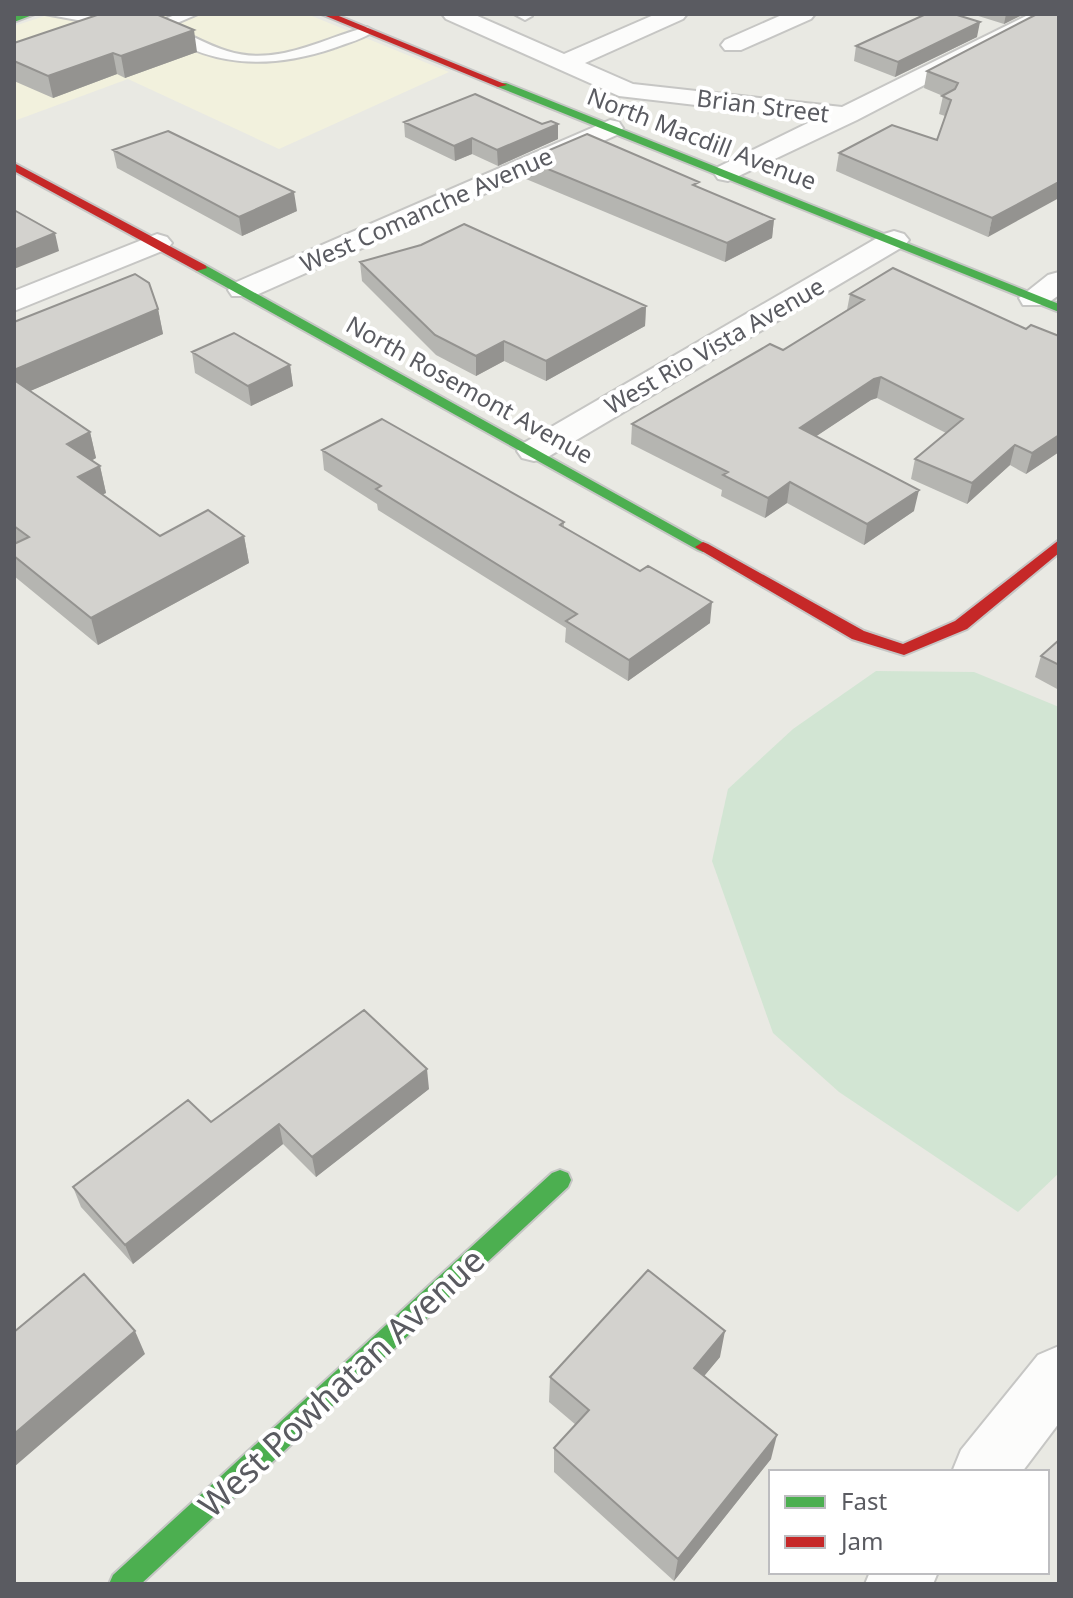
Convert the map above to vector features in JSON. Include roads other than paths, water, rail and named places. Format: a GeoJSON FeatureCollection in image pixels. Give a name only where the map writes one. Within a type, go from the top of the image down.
{"type":"FeatureCollection","features":[{"type":"Feature","properties":{"kind":"street"},"geometry":{"type":"LineString","coordinates":[[14,19],[30,14]]}},
{"type":"Feature","properties":{"kind":"street","name":"North Macdill Avenue"},"geometry":{"type":"LineString","coordinates":[[326,14],[894,240],[1051,296]]}},
{"type":"Feature","properties":{"kind":"street","name":"Brian Street"},"geometry":{"type":"LineString","coordinates":[[454,14],[628,91],[848,115]]}},
{"type":"Feature","properties":{"kind":"street"},"geometry":{"type":"LineString","coordinates":[[562,64],[675,14]]}},
{"type":"Feature","properties":{"kind":"street"},"geometry":{"type":"LineString","coordinates":[[733,45],[803,14]]}},
{"type":"Feature","properties":{"kind":"street"},"geometry":{"type":"LineString","coordinates":[[728,173],[1048,14]]}},
{"type":"Feature","properties":{"kind":"street"},"geometry":{"type":"LineString","coordinates":[[979,27],[1006,35]]}},
{"type":"Feature","properties":{"kind":"street","name":"West Comanche Avenue"},"geometry":{"type":"LineString","coordinates":[[243,290],[610,128]]}},
{"type":"Feature","properties":{"kind":"street","name":"North Rosemont Avenue"},"geometry":{"type":"LineString","coordinates":[[14,166],[534,451],[858,635],[904,650],[961,625],[1059,545]]}},
{"type":"Feature","properties":{"kind":"street","name":"West Rio Vista Avenue"},"geometry":{"type":"LineString","coordinates":[[534,451],[894,240]]}},
{"type":"Feature","properties":{"kind":"street"},"geometry":{"type":"LineString","coordinates":[[14,302],[157,243]]}},
{"type":"Feature","properties":{"kind":"street","name":"West Powhatan Avenue"},"geometry":{"type":"LineString","coordinates":[[122,1584],[560,1180]]}},
{"type":"Feature","properties":{"kind":"street"},"geometry":{"type":"LineString","coordinates":[[985,1470],[1059,1375]]}},
{"type":"Feature","properties":{"kind":"lane"},"geometry":{"type":"LineString","coordinates":[[52,14],[103,23],[149,22],[229,57],[255,60],[307,51],[367,31]]}},
{"type":"Feature","properties":{"kind":"lane"},"geometry":{"type":"LineString","coordinates":[[158,25],[191,14]]}}]}
